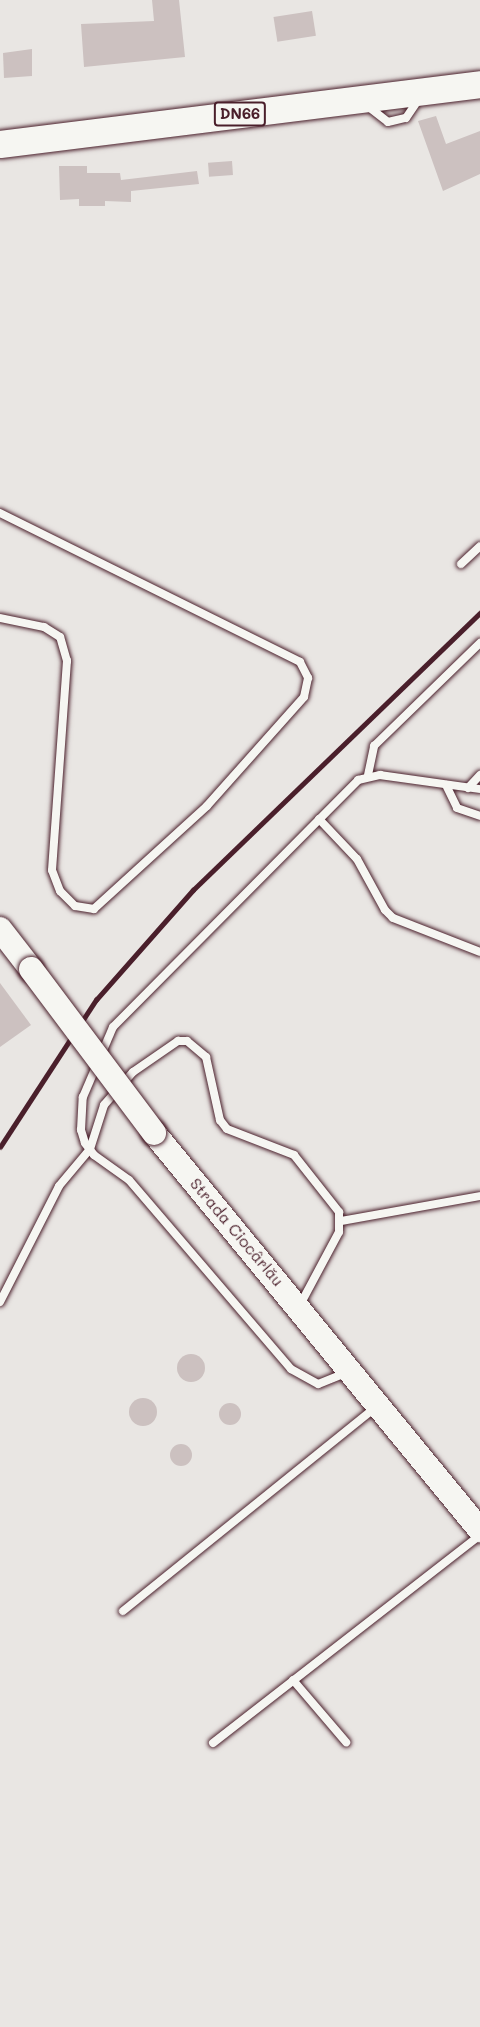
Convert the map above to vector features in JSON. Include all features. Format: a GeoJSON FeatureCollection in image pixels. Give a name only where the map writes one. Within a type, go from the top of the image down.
{"type":"FeatureCollection","features":[{"type":"Feature","properties":{"kind":"main road","name":"DN66"},"geometry":{"type":"LineString","coordinates":[[0,144],[480,84]]}},
{"type":"Feature","properties":{"kind":"main road","name":"Strada Ciocârlău"},"geometry":{"type":"LineString","coordinates":[[0,929],[154,1133],[379,1404],[480,1530]]}},
{"type":"Feature","properties":{"kind":"lane"},"geometry":{"type":"LineString","coordinates":[[0,513],[300,662],[308,678],[304,697],[207,806],[147,862],[94,909],[75,906],[60,891],[52,870],[67,661],[60,638],[44,627],[0,618]]}},
{"type":"Feature","properties":{"kind":"lane"},"geometry":{"type":"LineString","coordinates":[[461,564],[480,546]]}},
{"type":"Feature","properties":{"kind":"lane"},"geometry":{"type":"LineString","coordinates":[[368,775],[374,746],[480,643]]}},
{"type":"Feature","properties":{"kind":"lane"},"geometry":{"type":"LineString","coordinates":[[351,1370],[318,1384],[291,1369],[129,1180],[90,1149],[81,1130],[83,1097],[113,1028],[358,780],[368,775],[480,789]]}},
{"type":"Feature","properties":{"kind":"lane"},"geometry":{"type":"LineString","coordinates":[[468,788],[480,775]]}},
{"type":"Feature","properties":{"kind":"lane"},"geometry":{"type":"LineString","coordinates":[[446,785],[457,808],[480,816]]}},
{"type":"Feature","properties":{"kind":"lane"},"geometry":{"type":"LineString","coordinates":[[319,819],[357,859],[385,910],[393,918],[480,952]]}},
{"type":"Feature","properties":{"kind":"lane"},"geometry":{"type":"LineString","coordinates":[[0,1302],[59,1186],[90,1149],[104,1105],[133,1072],[168,1044],[187,1041],[206,1058],[220,1120],[227,1129],[294,1155],[339,1212],[341,1221],[299,1307]]}},
{"type":"Feature","properties":{"kind":"lane"},"geometry":{"type":"LineString","coordinates":[[341,1221],[480,1196]]}},
{"type":"Feature","properties":{"kind":"lane"},"geometry":{"type":"LineString","coordinates":[[123,1611],[379,1404]]}},
{"type":"Feature","properties":{"kind":"lane"},"geometry":{"type":"LineString","coordinates":[[213,1743],[480,1535]]}},
{"type":"Feature","properties":{"kind":"lane"},"geometry":{"type":"LineString","coordinates":[[293,1680],[346,1742]]}},
{"type":"Feature","properties":{"kind":"shaded area"},"geometry":{"type":"Polygon","coordinates":[[[0,0],[480,0],[480,2027],[0,2027],[0,0]]]}},
{"type":"Feature","properties":{"kind":"building"},"geometry":{"type":"Polygon","coordinates":[[[152,0],[179,0],[185,57],[84,67],[81,24],[154,21],[152,0]]]}},
{"type":"Feature","properties":{"kind":"building"},"geometry":{"type":"Polygon","coordinates":[[[312,11],[316,36],[277,42],[273,17],[312,11]]]}},
{"type":"Feature","properties":{"kind":"building"},"geometry":{"type":"Polygon","coordinates":[[[32,49],[32,76],[4,78],[3,53],[32,49]]]}},
{"type":"Feature","properties":{"kind":"building"},"geometry":{"type":"Polygon","coordinates":[[[436,116],[446,144],[480,131],[480,174],[443,191],[418,121],[436,116]]]}},
{"type":"Feature","properties":{"kind":"building"},"geometry":{"type":"Polygon","coordinates":[[[232,161],[233,175],[209,177],[208,163],[232,161]]]}},
{"type":"Feature","properties":{"kind":"building"},"geometry":{"type":"Polygon","coordinates":[[[59,166],[87,166],[87,173],[120,173],[121,180],[197,171],[199,184],[131,191],[131,202],[105,201],[105,206],[79,206],[79,199],[60,200],[59,166]]]}},
{"type":"Feature","properties":{"kind":"building"},"geometry":{"type":"Polygon","coordinates":[[[0,983],[31,1025],[0,1047],[0,983]]]}},
{"type":"Feature","properties":{"kind":"building"},"geometry":{"type":"Polygon","coordinates":[[[191,1354],[201,1358],[205,1368],[201,1378],[191,1382],[181,1378],[177,1368],[181,1358],[191,1354]]]}},
{"type":"Feature","properties":{"kind":"building"},"geometry":{"type":"Polygon","coordinates":[[[143,1398],[153,1402],[157,1412],[153,1422],[143,1426],[133,1422],[129,1412],[133,1402],[143,1398]]]}},
{"type":"Feature","properties":{"kind":"building"},"geometry":{"type":"Polygon","coordinates":[[[230,1403],[238,1406],[241,1414],[238,1422],[230,1425],[222,1422],[219,1414],[222,1406],[230,1403]]]}},
{"type":"Feature","properties":{"kind":"building"},"geometry":{"type":"Polygon","coordinates":[[[181,1444],[189,1447],[192,1455],[189,1463],[181,1466],[173,1463],[170,1455],[173,1447],[181,1444]]]}},
{"type":"Feature","properties":{"kind":"railway"},"geometry":{"type":"LineString","coordinates":[[0,1147],[96,1000],[193,890],[480,613]]}}]}
